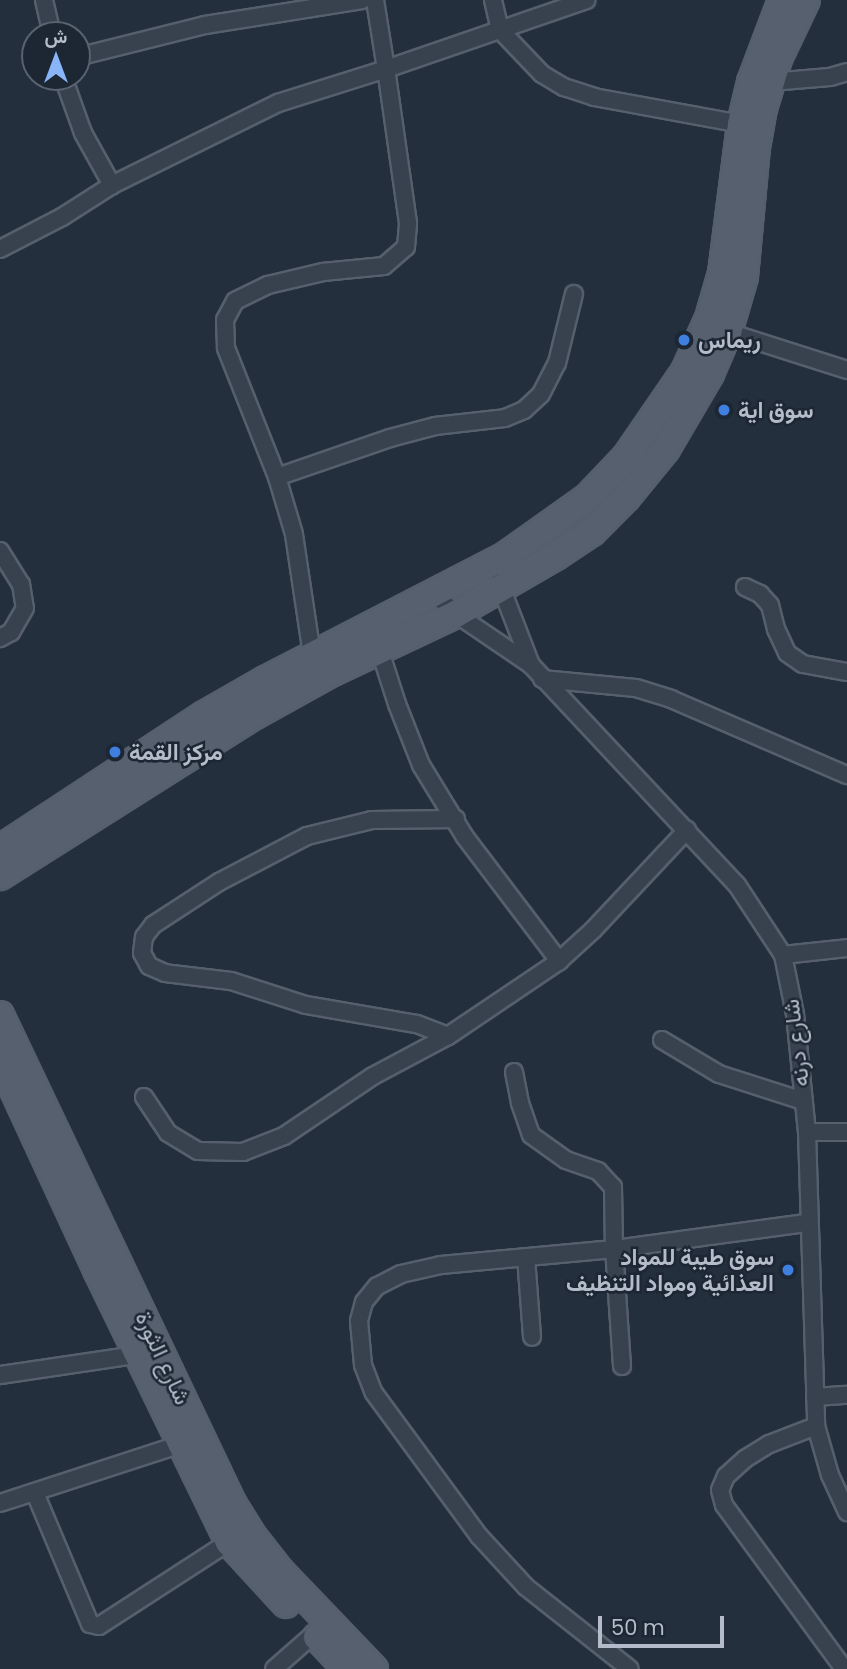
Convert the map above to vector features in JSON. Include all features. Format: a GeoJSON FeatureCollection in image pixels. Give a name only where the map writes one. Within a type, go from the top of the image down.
{"type":"FeatureCollection","features":[{"type":"Feature","properties":{"kind":"main road"},"geometry":{"type":"LineString","coordinates":[[0,849],[204,715],[312,655],[492,563],[546,529],[587,498],[626,457],[685,371],[709,318],[722,273],[741,124],[751,82],[782,0]]}},
{"type":"Feature","properties":{"kind":"main road"},"geometry":{"type":"LineString","coordinates":[[0,876],[255,715],[333,672],[456,614],[501,588],[592,532],[625,498],[666,449],[710,374],[728,332],[744,277],[756,148],[771,82],[778,59],[806,0]]}},
{"type":"Feature","properties":{"kind":"main road","name":"شارع الثورة"},"geometry":{"type":"LineString","coordinates":[[0,1015],[114,1250],[182,1444],[229,1542],[348,1669]]}},
{"type":"Feature","properties":{"kind":"main road","name":"شارع الثورة"},"geometry":{"type":"LineString","coordinates":[[0,1060],[7,1090],[148,1352],[251,1534],[281,1571],[374,1669]]}},
{"type":"Feature","properties":{"kind":"street"},"geometry":{"type":"LineString","coordinates":[[44,0],[49,21]]}},
{"type":"Feature","properties":{"kind":"street"},"geometry":{"type":"LineString","coordinates":[[91,54],[205,25],[362,0]]}},
{"type":"Feature","properties":{"kind":"street"},"geometry":{"type":"LineString","coordinates":[[312,655],[294,534],[277,477],[226,348],[225,320],[235,301],[268,285],[323,272],[384,266],[397,259],[407,247],[408,223],[375,0]]}},
{"type":"Feature","properties":{"kind":"street"},"geometry":{"type":"LineString","coordinates":[[493,0],[500,30],[542,74],[564,87],[594,97],[741,124]]}},
{"type":"Feature","properties":{"kind":"street"},"geometry":{"type":"LineString","coordinates":[[0,249],[62,217],[112,184],[278,103],[586,0]]}},
{"type":"Feature","properties":{"kind":"street"},"geometry":{"type":"LineString","coordinates":[[771,82],[830,78],[847,72]]}},
{"type":"Feature","properties":{"kind":"street"},"geometry":{"type":"LineString","coordinates":[[68,91],[83,133],[112,184]]}},
{"type":"Feature","properties":{"kind":"street"},"geometry":{"type":"LineString","coordinates":[[277,477],[334,456],[424,429],[505,418],[524,410],[541,394],[556,363],[574,294]]}},
{"type":"Feature","properties":{"kind":"street"},"geometry":{"type":"LineString","coordinates":[[728,332],[847,370]]}},
{"type":"Feature","properties":{"kind":"street"},"geometry":{"type":"LineString","coordinates":[[0,551],[21,584],[24,608],[11,632],[0,638]]}},
{"type":"Feature","properties":{"kind":"street","name":"شارع درنه"},"geometry":{"type":"LineString","coordinates":[[492,563],[531,665],[737,885],[783,955],[795,1014],[807,1132],[807,1223],[816,1426],[830,1475],[847,1510]]}},
{"type":"Feature","properties":{"kind":"street"},"geometry":{"type":"LineString","coordinates":[[745,587],[760,594],[770,605],[776,629],[788,653],[803,664],[847,672]]}},
{"type":"Feature","properties":{"kind":"street","name":"شارع درنه"},"geometry":{"type":"LineString","coordinates":[[434,593],[456,614],[531,665]]}},
{"type":"Feature","properties":{"kind":"street"},"geometry":{"type":"LineString","coordinates":[[380,652],[421,765],[465,837],[559,961]]}},
{"type":"Feature","properties":{"kind":"street"},"geometry":{"type":"LineString","coordinates":[[542,679],[636,688],[660,695],[847,775]]}},
{"type":"Feature","properties":{"kind":"street"},"geometry":{"type":"LineString","coordinates":[[448,1036],[416,1024],[306,1005],[231,981],[165,973],[149,966],[142,953],[144,937],[153,925],[219,882],[307,836],[372,820],[456,819]]}},
{"type":"Feature","properties":{"kind":"street"},"geometry":{"type":"LineString","coordinates":[[144,1097],[168,1133],[198,1151],[243,1152],[284,1136],[373,1076],[448,1036],[559,961],[594,929],[687,830]]}},
{"type":"Feature","properties":{"kind":"street"},"geometry":{"type":"LineString","coordinates":[[783,955],[847,948]]}},
{"type":"Feature","properties":{"kind":"street"},"geometry":{"type":"LineString","coordinates":[[662,1040],[719,1074],[803,1101]]}},
{"type":"Feature","properties":{"kind":"street"},"geometry":{"type":"LineString","coordinates":[[514,1072],[520,1103],[531,1135],[566,1160],[598,1171],[613,1187],[614,1249],[622,1366]]}},
{"type":"Feature","properties":{"kind":"street"},"geometry":{"type":"LineString","coordinates":[[807,1132],[847,1132]]}},
{"type":"Feature","properties":{"kind":"street"},"geometry":{"type":"LineString","coordinates":[[630,1669],[526,1587],[479,1536],[398,1429],[374,1393],[363,1365],[359,1321],[364,1302],[377,1286],[401,1273],[441,1265],[614,1249],[807,1223]]}},
{"type":"Feature","properties":{"kind":"street"},"geometry":{"type":"LineString","coordinates":[[526,1257],[532,1337]]}},
{"type":"Feature","properties":{"kind":"street"},"geometry":{"type":"LineString","coordinates":[[0,1375],[148,1352]]}},
{"type":"Feature","properties":{"kind":"street"},"geometry":{"type":"LineString","coordinates":[[815,1397],[847,1395]]}},
{"type":"Feature","properties":{"kind":"street"},"geometry":{"type":"LineString","coordinates":[[816,1426],[769,1444],[745,1459],[726,1476],[720,1490],[724,1505],[844,1669]]}},
{"type":"Feature","properties":{"kind":"street"},"geometry":{"type":"LineString","coordinates":[[0,1503],[182,1444]]}},
{"type":"Feature","properties":{"kind":"street"},"geometry":{"type":"LineString","coordinates":[[36,1493],[90,1624],[99,1626],[229,1542]]}},
{"type":"Feature","properties":{"kind":"street"},"geometry":{"type":"LineString","coordinates":[[274,1669],[314,1634]]}},
{"type":"Feature","properties":{"kind":"place","name":"ريماس"},"geometry":{"type":"Point","coordinates":[684,340]}},
{"type":"Feature","properties":{"kind":"place","name":"سوق اية"},"geometry":{"type":"Point","coordinates":[724,410]}},
{"type":"Feature","properties":{"kind":"place","name":"مركز القمة"},"geometry":{"type":"Point","coordinates":[115,752]}},
{"type":"Feature","properties":{"kind":"place","name":"سوق طيبة للمواد العذائية ومواد التنظيف"},"geometry":{"type":"Point","coordinates":[788,1270]}}]}
